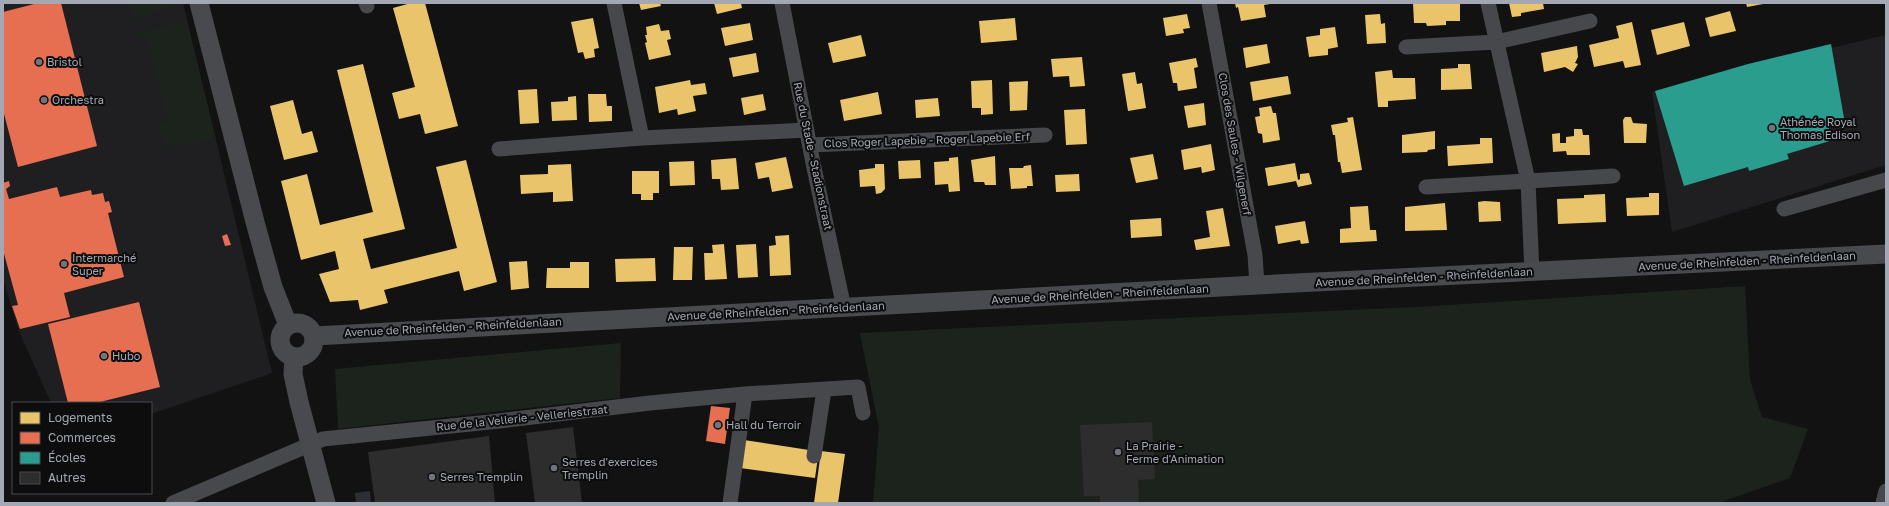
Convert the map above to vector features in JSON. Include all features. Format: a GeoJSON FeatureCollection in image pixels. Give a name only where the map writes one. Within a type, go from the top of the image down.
{"type":"FeatureCollection","features":[{"type":"Feature","properties":{"kind":"main road"},"geometry":{"type":"LineString","coordinates":[[199,3],[255,222],[273,287],[288,325]]}},
{"type":"Feature","properties":{"kind":"main road","name":"Avenue de Rheinfelden - Rheinfeldenlaan"},"geometry":{"type":"LineString","coordinates":[[314,336],[342,333],[844,308],[1258,285],[1532,273],[1886,254]]}},
{"type":"Feature","properties":{"kind":"main road"},"geometry":{"type":"LineString","coordinates":[[293,323],[304,324],[314,336],[313,347],[310,352],[305,355],[294,357],[285,352],[280,343],[281,333],[288,325],[293,323]]}},
{"type":"Feature","properties":{"kind":"main road"},"geometry":{"type":"LineString","coordinates":[[294,357],[293,374],[310,446],[326,503]]}},
{"type":"Feature","properties":{"kind":"street"},"geometry":{"type":"LineString","coordinates":[[614,3],[642,138]]}},
{"type":"Feature","properties":{"kind":"street","name":"Rue du Stade - Stadionstraat"},"geometry":{"type":"LineString","coordinates":[[782,3],[844,308]]}},
{"type":"Feature","properties":{"kind":"street","name":"Clos des Saules - Wilgenerf"},"geometry":{"type":"LineString","coordinates":[[1209,3],[1255,255],[1258,285]]}},
{"type":"Feature","properties":{"kind":"street"},"geometry":{"type":"LineString","coordinates":[[1488,3],[1528,180],[1532,273]]}},
{"type":"Feature","properties":{"kind":"street"},"geometry":{"type":"LineString","coordinates":[[1406,47],[1496,42],[1590,21]]}},
{"type":"Feature","properties":{"kind":"street"},"geometry":{"type":"LineString","coordinates":[[499,148],[642,138],[807,130]]}},
{"type":"Feature","properties":{"kind":"street","name":"Clos Roger Lapebie - Roger Lapebie Erf"},"geometry":{"type":"LineString","coordinates":[[810,145],[1045,135]]}},
{"type":"Feature","properties":{"kind":"street"},"geometry":{"type":"LineString","coordinates":[[1426,187],[1613,176]]}},
{"type":"Feature","properties":{"kind":"street"},"geometry":{"type":"LineString","coordinates":[[1784,209],[1886,180]]}},
{"type":"Feature","properties":{"kind":"street","name":"Rue de la Vellerie - Velleriestraat"},"geometry":{"type":"LineString","coordinates":[[173,503],[310,446],[323,439],[745,394],[858,387],[864,412]]}},
{"type":"Feature","properties":{"kind":"street"},"geometry":{"type":"LineString","coordinates":[[814,456],[824,390]]}},
{"type":"Feature","properties":{"kind":"street"},"geometry":{"type":"LineString","coordinates":[[730,503],[745,394]]}},
{"type":"Feature","properties":{"kind":"street"},"geometry":{"type":"LineString","coordinates":[[1883,503],[1886,492]]}},
{"type":"Feature","properties":{"kind":"shaded area"},"geometry":{"type":"Polygon","coordinates":[[[3,3],[183,3],[272,373],[152,414],[152,402],[51,402],[18,329],[3,279],[3,3]]]}},
{"type":"Feature","properties":{"kind":"shaded area"},"geometry":{"type":"Polygon","coordinates":[[[128,3],[182,3],[133,20],[128,3]]]}},
{"type":"Feature","properties":{"kind":"shaded area"},"geometry":{"type":"Polygon","coordinates":[[[187,22],[216,139],[165,147],[158,125],[168,121],[147,35],[137,37],[136,33],[187,22]]]}},
{"type":"Feature","properties":{"kind":"shaded area","name":"Athénée Royal Thomas Edison"},"geometry":{"type":"Polygon","coordinates":[[[1886,35],[1886,165],[1672,232],[1652,92],[1831,44],[1832,48],[1886,35]]]}},
{"type":"Feature","properties":{"kind":"shaded area"},"geometry":{"type":"Polygon","coordinates":[[[1745,286],[1750,380],[1762,417],[1808,429],[1790,478],[1718,503],[873,503],[879,428],[860,333],[1433,306],[1745,286]]]}},
{"type":"Feature","properties":{"kind":"shaded area"},"geometry":{"type":"Polygon","coordinates":[[[621,343],[620,398],[338,429],[335,369],[621,343]]]}},
{"type":"Feature","properties":{"kind":"shaded area"},"geometry":{"type":"Polygon","coordinates":[[[370,491],[371,503],[356,503],[355,493],[370,491]]]}},
{"type":"Feature","properties":{"kind":"building: Logements"},"geometry":{"type":"Polygon","coordinates":[[[411,3],[425,3],[458,126],[425,134],[420,114],[399,119],[392,93],[415,87],[393,8],[411,3]]]}},
{"type":"Feature","properties":{"kind":"building: Logements"},"geometry":{"type":"Polygon","coordinates":[[[639,3],[660,3],[661,6],[641,10],[639,3]]]}},
{"type":"Feature","properties":{"kind":"building: Logements"},"geometry":{"type":"Polygon","coordinates":[[[714,3],[741,3],[742,8],[717,14],[714,3]]]}},
{"type":"Feature","properties":{"kind":"building: Logements"},"geometry":{"type":"Polygon","coordinates":[[[1235,3],[1270,4],[1264,5],[1266,17],[1241,21],[1238,7],[1236,8],[1235,3]]]}},
{"type":"Feature","properties":{"kind":"building: Logements"},"geometry":{"type":"Polygon","coordinates":[[[1413,3],[1460,3],[1460,21],[1446,21],[1446,25],[1427,26],[1426,23],[1414,23],[1413,3]]]}},
{"type":"Feature","properties":{"kind":"building: Logements"},"geometry":{"type":"Polygon","coordinates":[[[1509,3],[1543,3],[1544,9],[1521,13],[1521,16],[1512,17],[1509,3]]]}},
{"type":"Feature","properties":{"kind":"building: Logements"},"geometry":{"type":"Polygon","coordinates":[[[1746,3],[1763,3],[1763,4],[1747,7],[1746,3]]]}},
{"type":"Feature","properties":{"kind":"building: Logements"},"geometry":{"type":"Polygon","coordinates":[[[1730,11],[1736,31],[1710,37],[1705,18],[1730,11]]]}},
{"type":"Feature","properties":{"kind":"building: Logements"},"geometry":{"type":"Polygon","coordinates":[[[1187,14],[1190,28],[1183,29],[1184,33],[1166,36],[1163,18],[1187,14]]]}},
{"type":"Feature","properties":{"kind":"building: Logements"},"geometry":{"type":"Polygon","coordinates":[[[1380,14],[1381,24],[1385,23],[1386,43],[1367,44],[1365,15],[1380,14]]]}},
{"type":"Feature","properties":{"kind":"building: Logements"},"geometry":{"type":"Polygon","coordinates":[[[593,18],[599,48],[594,49],[595,57],[585,59],[583,52],[578,53],[571,22],[593,18]]]}},
{"type":"Feature","properties":{"kind":"building: Logements"},"geometry":{"type":"Polygon","coordinates":[[[1015,18],[1017,40],[981,43],[979,21],[1015,18]]]}},
{"type":"Feature","properties":{"kind":"building: Logements"},"geometry":{"type":"Polygon","coordinates":[[[1632,22],[1641,65],[1625,68],[1623,61],[1594,67],[1589,45],[1619,38],[1616,26],[1632,22]]]}},
{"type":"Feature","properties":{"kind":"building: Logements"},"geometry":{"type":"Polygon","coordinates":[[[1684,22],[1690,46],[1657,55],[1651,30],[1684,22]]]}},
{"type":"Feature","properties":{"kind":"building: Logements"},"geometry":{"type":"Polygon","coordinates":[[[750,23],[753,40],[725,46],[721,28],[750,23]]]}},
{"type":"Feature","properties":{"kind":"building: Logements"},"geometry":{"type":"Polygon","coordinates":[[[659,24],[661,31],[669,30],[671,39],[667,40],[671,55],[649,60],[645,43],[647,42],[645,35],[647,35],[646,27],[659,24]]]}},
{"type":"Feature","properties":{"kind":"building: Logements"},"geometry":{"type":"Polygon","coordinates":[[[1335,27],[1338,47],[1328,49],[1328,55],[1309,57],[1306,37],[1320,35],[1320,29],[1335,27]]]}},
{"type":"Feature","properties":{"kind":"building: Logements"},"geometry":{"type":"Polygon","coordinates":[[[861,35],[866,56],[833,63],[828,43],[861,35]]]}},
{"type":"Feature","properties":{"kind":"building: Logements"},"geometry":{"type":"Polygon","coordinates":[[[1267,44],[1270,63],[1246,68],[1243,48],[1267,44]]]}},
{"type":"Feature","properties":{"kind":"building: Logements"},"geometry":{"type":"Polygon","coordinates":[[[1577,46],[1578,57],[1575,63],[1578,64],[1573,72],[1565,67],[1544,72],[1541,53],[1577,46]]]}},
{"type":"Feature","properties":{"kind":"building: Logements"},"geometry":{"type":"Polygon","coordinates":[[[756,53],[759,72],[733,77],[729,58],[756,53]]]}},
{"type":"Feature","properties":{"kind":"building: Logements"},"geometry":{"type":"Polygon","coordinates":[[[1082,57],[1085,86],[1070,87],[1069,76],[1053,77],[1051,59],[1082,57]]]}},
{"type":"Feature","properties":{"kind":"building: Logements"},"geometry":{"type":"Polygon","coordinates":[[[1196,58],[1198,67],[1194,68],[1197,88],[1178,91],[1177,83],[1173,83],[1169,63],[1196,58]]]}},
{"type":"Feature","properties":{"kind":"building: Logements"},"geometry":{"type":"Polygon","coordinates":[[[363,64],[405,229],[363,239],[371,269],[457,248],[436,167],[466,160],[497,282],[464,291],[459,271],[384,290],[388,303],[360,310],[358,300],[330,302],[319,274],[339,269],[335,251],[301,260],[281,181],[307,174],[320,225],[373,212],[337,70],[363,64]]]}},
{"type":"Feature","properties":{"kind":"building: Logements"},"geometry":{"type":"Polygon","coordinates":[[[1458,64],[1470,64],[1472,89],[1441,90],[1441,69],[1458,68],[1458,64]]]}},
{"type":"Feature","properties":{"kind":"building: Logements"},"geometry":{"type":"Polygon","coordinates":[[[1392,70],[1393,78],[1415,78],[1416,99],[1388,101],[1388,107],[1378,107],[1375,72],[1392,70]]]}},
{"type":"Feature","properties":{"kind":"building: Logements"},"geometry":{"type":"Polygon","coordinates":[[[1135,72],[1137,84],[1142,83],[1146,108],[1128,111],[1122,74],[1135,72]]]}},
{"type":"Feature","properties":{"kind":"building: Logements"},"geometry":{"type":"Polygon","coordinates":[[[1288,76],[1291,94],[1253,101],[1250,82],[1288,76]]]}},
{"type":"Feature","properties":{"kind":"building: Logements"},"geometry":{"type":"Polygon","coordinates":[[[690,80],[691,85],[705,83],[707,94],[693,96],[696,111],[678,115],[677,109],[659,113],[655,87],[690,80]]]}},
{"type":"Feature","properties":{"kind":"building: Logements"},"geometry":{"type":"Polygon","coordinates":[[[992,80],[993,114],[981,115],[981,108],[972,108],[971,81],[992,80]]]}},
{"type":"Feature","properties":{"kind":"building: Logements"},"geometry":{"type":"Polygon","coordinates":[[[1028,81],[1027,110],[1010,111],[1009,82],[1028,81]]]}},
{"type":"Feature","properties":{"kind":"building: Logements"},"geometry":{"type":"Polygon","coordinates":[[[537,89],[539,123],[520,124],[518,90],[537,89]]]}},
{"type":"Feature","properties":{"kind":"building: Logements"},"geometry":{"type":"Polygon","coordinates":[[[878,92],[882,114],[844,121],[840,100],[878,92]]]}},
{"type":"Feature","properties":{"kind":"building: Logements"},"geometry":{"type":"Polygon","coordinates":[[[588,94],[606,94],[607,106],[612,106],[612,121],[589,122],[588,94]]]}},
{"type":"Feature","properties":{"kind":"building: Logements"},"geometry":{"type":"Polygon","coordinates":[[[763,94],[766,110],[744,115],[741,98],[763,94]]]}},
{"type":"Feature","properties":{"kind":"building: Logements"},"geometry":{"type":"Polygon","coordinates":[[[576,96],[577,120],[552,121],[551,102],[568,101],[568,97],[576,96]]]}},
{"type":"Feature","properties":{"kind":"building: Logements"},"geometry":{"type":"Polygon","coordinates":[[[938,98],[940,116],[916,118],[915,100],[938,98]]]}},
{"type":"Feature","properties":{"kind":"building: Logements"},"geometry":{"type":"Polygon","coordinates":[[[293,100],[302,134],[312,131],[318,152],[284,160],[270,106],[293,100]]]}},
{"type":"Feature","properties":{"kind":"building: Logements"},"geometry":{"type":"Polygon","coordinates":[[[1204,103],[1206,125],[1188,128],[1184,106],[1204,103]]]}},
{"type":"Feature","properties":{"kind":"building: Logements"},"geometry":{"type":"Polygon","coordinates":[[[1271,106],[1273,113],[1276,113],[1280,140],[1263,143],[1262,134],[1258,133],[1255,117],[1260,116],[1259,108],[1271,106]]]}},
{"type":"Feature","properties":{"kind":"building: Logements"},"geometry":{"type":"Polygon","coordinates":[[[1085,109],[1087,144],[1066,145],[1064,110],[1085,109]]]}},
{"type":"Feature","properties":{"kind":"building: Logements"},"geometry":{"type":"Polygon","coordinates":[[[1353,117],[1362,170],[1342,173],[1340,162],[1338,162],[1335,135],[1333,135],[1331,125],[1348,122],[1347,118],[1353,117]]]}},
{"type":"Feature","properties":{"kind":"building: Logements"},"geometry":{"type":"Polygon","coordinates":[[[1625,117],[1631,117],[1633,123],[1647,124],[1646,143],[1624,143],[1623,120],[1625,117]]]}},
{"type":"Feature","properties":{"kind":"building: Logements"},"geometry":{"type":"Polygon","coordinates":[[[1574,129],[1582,129],[1583,135],[1589,135],[1590,155],[1567,155],[1566,151],[1553,152],[1552,134],[1560,133],[1560,143],[1566,143],[1566,137],[1574,136],[1574,129]]]}},
{"type":"Feature","properties":{"kind":"building: Logements"},"geometry":{"type":"Polygon","coordinates":[[[1435,131],[1435,149],[1428,150],[1427,152],[1402,153],[1402,135],[1435,131]]]}},
{"type":"Feature","properties":{"kind":"building: Logements"},"geometry":{"type":"Polygon","coordinates":[[[1480,138],[1492,138],[1493,163],[1448,166],[1447,146],[1480,144],[1480,138]]]}},
{"type":"Feature","properties":{"kind":"building: Logements"},"geometry":{"type":"Polygon","coordinates":[[[1211,144],[1215,170],[1202,173],[1201,167],[1184,170],[1181,150],[1211,144]]]}},
{"type":"Feature","properties":{"kind":"building: Logements"},"geometry":{"type":"Polygon","coordinates":[[[1153,154],[1158,179],[1136,183],[1130,158],[1153,154]]]}},
{"type":"Feature","properties":{"kind":"building: Logements"},"geometry":{"type":"Polygon","coordinates":[[[995,156],[996,185],[985,185],[984,182],[974,182],[971,160],[995,156]]]}},
{"type":"Feature","properties":{"kind":"building: Logements"},"geometry":{"type":"Polygon","coordinates":[[[786,157],[793,188],[772,192],[769,177],[758,179],[755,163],[786,157]]]}},
{"type":"Feature","properties":{"kind":"building: Logements"},"geometry":{"type":"Polygon","coordinates":[[[958,157],[960,191],[949,192],[948,184],[935,185],[934,162],[949,161],[949,158],[958,157]]]}},
{"type":"Feature","properties":{"kind":"building: Logements"},"geometry":{"type":"Polygon","coordinates":[[[736,158],[739,189],[721,190],[720,179],[712,179],[711,160],[736,158]]]}},
{"type":"Feature","properties":{"kind":"building: Logements"},"geometry":{"type":"Polygon","coordinates":[[[920,160],[921,178],[899,179],[898,161],[920,160]]]}},
{"type":"Feature","properties":{"kind":"building: Logements"},"geometry":{"type":"Polygon","coordinates":[[[694,161],[695,185],[670,186],[669,162],[694,161]]]}},
{"type":"Feature","properties":{"kind":"building: Logements"},"geometry":{"type":"Polygon","coordinates":[[[1295,163],[1298,180],[1300,179],[1300,174],[1309,173],[1312,184],[1298,187],[1296,181],[1268,186],[1265,168],[1295,163]]]}},
{"type":"Feature","properties":{"kind":"building: Logements"},"geometry":{"type":"Polygon","coordinates":[[[571,164],[573,201],[553,202],[553,192],[521,194],[520,175],[548,174],[548,165],[571,164]]]}},
{"type":"Feature","properties":{"kind":"building: Logements"},"geometry":{"type":"Polygon","coordinates":[[[875,164],[884,164],[885,189],[881,193],[876,194],[875,186],[860,187],[859,170],[875,168],[875,164]]]}},
{"type":"Feature","properties":{"kind":"building: Logements"},"geometry":{"type":"Polygon","coordinates":[[[1031,165],[1033,186],[1011,189],[1009,168],[1023,168],[1024,166],[1031,165]]]}},
{"type":"Feature","properties":{"kind":"building: Logements"},"geometry":{"type":"Polygon","coordinates":[[[632,171],[659,171],[659,193],[653,193],[653,200],[641,200],[641,194],[632,194],[632,171]]]}},
{"type":"Feature","properties":{"kind":"building: Logements"},"geometry":{"type":"Polygon","coordinates":[[[1079,174],[1080,191],[1056,192],[1055,175],[1079,174]]]}},
{"type":"Feature","properties":{"kind":"building: Logements"},"geometry":{"type":"Polygon","coordinates":[[[1649,193],[1659,193],[1659,215],[1627,216],[1626,198],[1649,197],[1649,193]]]}},
{"type":"Feature","properties":{"kind":"building: Logements"},"geometry":{"type":"Polygon","coordinates":[[[1605,194],[1606,222],[1558,224],[1557,199],[1584,198],[1584,195],[1605,194]]]}},
{"type":"Feature","properties":{"kind":"building: Logements"},"geometry":{"type":"Polygon","coordinates":[[[1478,202],[1500,202],[1501,221],[1479,222],[1478,202]]]}},
{"type":"Feature","properties":{"kind":"building: Logements"},"geometry":{"type":"Polygon","coordinates":[[[1445,203],[1447,230],[1405,231],[1405,207],[1445,203]]]}},
{"type":"Feature","properties":{"kind":"building: Logements"},"geometry":{"type":"Polygon","coordinates":[[[1368,206],[1370,230],[1376,230],[1377,241],[1340,243],[1340,229],[1351,228],[1350,207],[1368,206]]]}},
{"type":"Feature","properties":{"kind":"building: Logements"},"geometry":{"type":"Polygon","coordinates":[[[1223,208],[1230,246],[1196,250],[1194,240],[1210,237],[1206,211],[1223,208]]]}},
{"type":"Feature","properties":{"kind":"building: Logements"},"geometry":{"type":"Polygon","coordinates":[[[1161,218],[1162,236],[1131,238],[1130,220],[1161,218]]]}},
{"type":"Feature","properties":{"kind":"building: Logements"},"geometry":{"type":"Polygon","coordinates":[[[1305,221],[1309,243],[1301,244],[1300,240],[1278,244],[1275,226],[1305,221]]]}},
{"type":"Feature","properties":{"kind":"building: Logements"},"geometry":{"type":"Polygon","coordinates":[[[789,235],[791,275],[770,276],[769,246],[776,245],[775,236],[789,235]]]}},
{"type":"Feature","properties":{"kind":"building: Logements"},"geometry":{"type":"Polygon","coordinates":[[[724,244],[727,279],[705,280],[704,253],[713,253],[712,245],[724,244]]]}},
{"type":"Feature","properties":{"kind":"building: Logements"},"geometry":{"type":"Polygon","coordinates":[[[756,244],[758,277],[738,278],[736,245],[756,244]]]}},
{"type":"Feature","properties":{"kind":"building: Logements"},"geometry":{"type":"Polygon","coordinates":[[[674,247],[693,247],[692,280],[673,280],[674,247]]]}},
{"type":"Feature","properties":{"kind":"building: Logements"},"geometry":{"type":"Polygon","coordinates":[[[655,258],[656,281],[616,282],[615,259],[655,258]]]}},
{"type":"Feature","properties":{"kind":"building: Logements"},"geometry":{"type":"Polygon","coordinates":[[[527,261],[529,288],[511,290],[509,262],[527,261]]]}},
{"type":"Feature","properties":{"kind":"building: Logements"},"geometry":{"type":"Polygon","coordinates":[[[570,262],[589,262],[589,288],[546,288],[547,268],[570,268],[570,262]]]}},
{"type":"Feature","properties":{"kind":"building: Logements"},"geometry":{"type":"Polygon","coordinates":[[[744,440],[809,450],[818,457],[815,478],[740,468],[744,440]]]}},
{"type":"Feature","properties":{"kind":"building: Logements"},"geometry":{"type":"Polygon","coordinates":[[[821,451],[845,454],[838,503],[814,503],[821,451]]]}},
{"type":"Feature","properties":{"kind":"building: Commerces"},"geometry":{"type":"Polygon","coordinates":[[[38,3],[61,3],[97,146],[18,167],[3,110],[3,12],[38,3]]]}},
{"type":"Feature","properties":{"kind":"building: Commerces","name":"Intermarché Super"},"geometry":{"type":"Polygon","coordinates":[[[9,181],[10,186],[6,189],[9,199],[57,187],[60,197],[91,190],[92,195],[103,193],[105,202],[109,201],[112,212],[108,213],[124,277],[64,293],[70,317],[20,329],[12,306],[18,305],[3,250],[3,183],[9,181]]]}},
{"type":"Feature","properties":{"kind":"building: Commerces"},"geometry":{"type":"Polygon","coordinates":[[[227,234],[231,245],[225,246],[222,236],[227,234]]]}},
{"type":"Feature","properties":{"kind":"building: Commerces","name":"Hubo"},"geometry":{"type":"Polygon","coordinates":[[[139,302],[160,387],[100,402],[68,402],[48,324],[139,302]]]}},
{"type":"Feature","properties":{"kind":"building: Commerces","name":"Hall du Terroir"},"geometry":{"type":"Polygon","coordinates":[[[711,406],[730,408],[725,444],[706,441],[711,406]]]}},
{"type":"Feature","properties":{"kind":"building: Écoles"},"geometry":{"type":"Polygon","coordinates":[[[1831,44],[1844,118],[1827,123],[1833,140],[1787,154],[1789,159],[1749,171],[1748,167],[1684,186],[1655,91],[1748,64],[1831,44]]]}},
{"type":"Feature","properties":{"kind":"building: Autres","name":"La Prairie - Ferme d'Animation"},"geometry":{"type":"Polygon","coordinates":[[[1152,422],[1155,479],[1138,480],[1139,503],[1100,503],[1100,496],[1084,496],[1080,425],[1152,422]]]}},
{"type":"Feature","properties":{"kind":"building: Autres","name":"Serres d'exercices Tremplin"},"geometry":{"type":"Polygon","coordinates":[[[573,427],[582,503],[535,503],[526,433],[573,427]]]}},
{"type":"Feature","properties":{"kind":"building: Autres","name":"Serres Tremplin"},"geometry":{"type":"Polygon","coordinates":[[[489,436],[495,503],[375,503],[368,452],[489,436]]]}},
{"type":"Feature","properties":{"kind":"place","name":"Bristol"},"geometry":{"type":"Point","coordinates":[39,62]}},
{"type":"Feature","properties":{"kind":"place","name":"Orchestra"},"geometry":{"type":"Point","coordinates":[44,100]}},
{"type":"Feature","properties":{"kind":"place","name":"Athénée Royal Thomas Edison"},"geometry":{"type":"Point","coordinates":[1772,128]}},
{"type":"Feature","properties":{"kind":"place","name":"Intermarché Super"},"geometry":{"type":"Point","coordinates":[64,264]}},
{"type":"Feature","properties":{"kind":"place","name":"Hubo"},"geometry":{"type":"Point","coordinates":[104,356]}},
{"type":"Feature","properties":{"kind":"place","name":"Hall du Terroir"},"geometry":{"type":"Point","coordinates":[718,425]}},
{"type":"Feature","properties":{"kind":"place","name":"La Prairie - Ferme d'Animation"},"geometry":{"type":"Point","coordinates":[1118,452]}},
{"type":"Feature","properties":{"kind":"place","name":"Serres d'exercices Tremplin"},"geometry":{"type":"Point","coordinates":[554,468]}},
{"type":"Feature","properties":{"kind":"place","name":"Serres Tremplin"},"geometry":{"type":"Point","coordinates":[432,477]}}]}
